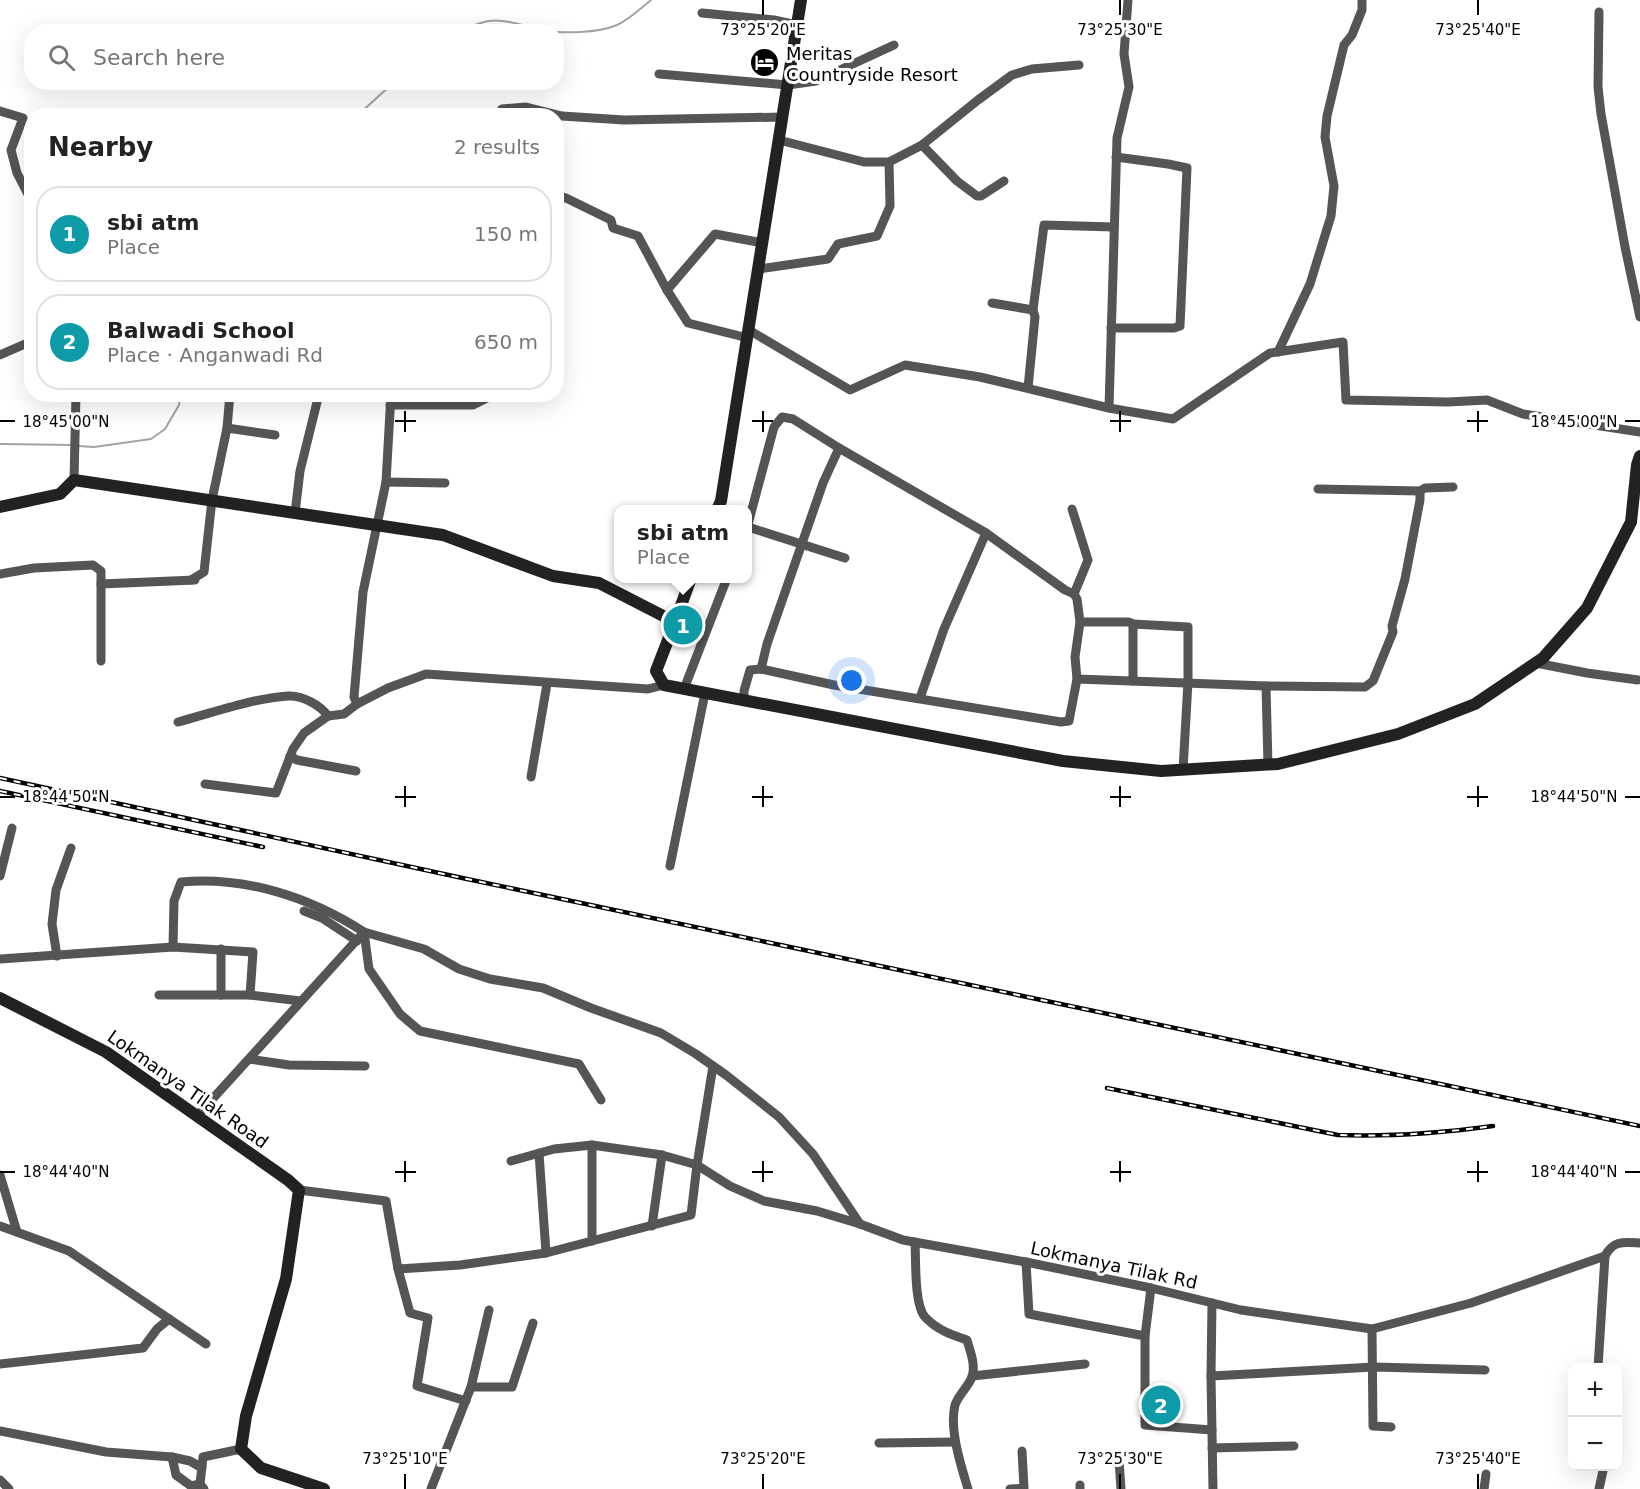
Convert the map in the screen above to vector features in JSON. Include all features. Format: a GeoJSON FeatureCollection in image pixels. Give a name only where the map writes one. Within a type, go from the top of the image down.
{"type":"FeatureCollection","features":[{"type":"Feature","properties":{"kind":"street"},"geometry":{"type":"LineString","coordinates":[[719,505],[801,0]]}},
{"type":"Feature","properties":{"kind":"street"},"geometry":{"type":"LineString","coordinates":[[1109,408],[1117,138],[1129,87],[1124,54],[1128,0]]}},
{"type":"Feature","properties":{"kind":"street"},"geometry":{"type":"LineString","coordinates":[[1278,352],[1310,284],[1331,216],[1334,186],[1324,137],[1327,116],[1344,45],[1352,35],[1362,10],[1362,0]]}},
{"type":"Feature","properties":{"kind":"street"},"geometry":{"type":"LineString","coordinates":[[1599,12],[1600,114],[1640,316]]}},
{"type":"Feature","properties":{"kind":"street"},"geometry":{"type":"LineString","coordinates":[[702,13],[774,20],[797,25]]}},
{"type":"Feature","properties":{"kind":"street"},"geometry":{"type":"LineString","coordinates":[[659,74],[788,85],[816,81],[894,45]]}},
{"type":"Feature","properties":{"kind":"street"},"geometry":{"type":"LineString","coordinates":[[779,140],[864,162],[889,162],[922,145],[1012,75],[1032,69],[1079,65]]}},
{"type":"Feature","properties":{"kind":"street"},"geometry":{"type":"LineString","coordinates":[[510,108],[526,106],[533,108]]}},
{"type":"Feature","properties":{"kind":"street"},"geometry":{"type":"LineString","coordinates":[[0,111],[23,118],[11,150],[17,173],[24,187]]}},
{"type":"Feature","properties":{"kind":"street"},"geometry":{"type":"LineString","coordinates":[[564,116],[624,120],[783,117]]}},
{"type":"Feature","properties":{"kind":"street"},"geometry":{"type":"LineString","coordinates":[[922,145],[957,181],[976,196],[981,196],[1004,181]]}},
{"type":"Feature","properties":{"kind":"street"},"geometry":{"type":"LineString","coordinates":[[1111,328],[1174,328],[1180,326],[1187,168],[1116,157]]}},
{"type":"Feature","properties":{"kind":"street"},"geometry":{"type":"LineString","coordinates":[[758,269],[828,259],[838,244],[877,236],[890,206],[889,162]]}},
{"type":"Feature","properties":{"kind":"street"},"geometry":{"type":"LineString","coordinates":[[564,197],[611,220],[613,228],[638,236],[688,323],[748,334],[850,390],[905,365],[980,377],[1109,408],[1173,419],[1270,353],[1343,342],[1346,400],[1448,402],[1487,400],[1523,414],[1640,432]]}},
{"type":"Feature","properties":{"kind":"street"},"geometry":{"type":"LineString","coordinates":[[1028,388],[1035,317],[1033,310],[1044,225],[1114,227]]}},
{"type":"Feature","properties":{"kind":"street"},"geometry":{"type":"LineString","coordinates":[[667,290],[715,234],[763,243]]}},
{"type":"Feature","properties":{"kind":"street"},"geometry":{"type":"LineString","coordinates":[[992,303],[1033,310]]}},
{"type":"Feature","properties":{"kind":"street"},"geometry":{"type":"LineString","coordinates":[[0,355],[24,344]]}},
{"type":"Feature","properties":{"kind":"street"},"geometry":{"type":"LineString","coordinates":[[0,507],[60,494],[74,480],[76,402]]}},
{"type":"Feature","properties":{"kind":"street"},"geometry":{"type":"LineString","coordinates":[[101,584],[196,580],[204,572],[212,501],[227,428],[229,402]]}},
{"type":"Feature","properties":{"kind":"street"},"geometry":{"type":"LineString","coordinates":[[295,513],[300,471],[317,402]]}},
{"type":"Feature","properties":{"kind":"street"},"geometry":{"type":"LineString","coordinates":[[357,704],[354,697],[363,592],[386,482],[390,402]]}},
{"type":"Feature","properties":{"kind":"street"},"geometry":{"type":"LineString","coordinates":[[390,405],[473,405],[479,402]]}},
{"type":"Feature","properties":{"kind":"street"},"geometry":{"type":"LineString","coordinates":[[744,700],[750,670],[761,669],[834,685],[1061,722],[1069,721],[1077,679],[1075,657],[1080,622],[1077,599],[1074,594],[1065,590],[986,533],[838,448],[793,419],[782,417],[774,427],[752,508]]}},
{"type":"Feature","properties":{"kind":"street"},"geometry":{"type":"LineString","coordinates":[[227,428],[275,435]]}},
{"type":"Feature","properties":{"kind":"street"},"geometry":{"type":"LineString","coordinates":[[761,669],[779,609],[823,483],[838,448]]}},
{"type":"Feature","properties":{"kind":"street"},"geometry":{"type":"LineString","coordinates":[[205,784],[276,793],[292,749],[304,733],[328,716],[344,714],[357,704],[388,688],[426,674],[511,679],[547,684],[648,689],[664,685],[1063,761],[1161,771],[1278,764],[1398,734],[1475,704],[1543,658],[1587,608],[1631,522],[1640,456]]}},
{"type":"Feature","properties":{"kind":"street"},"geometry":{"type":"LineString","coordinates":[[74,480],[443,535],[553,576],[599,583],[675,622]]}},
{"type":"Feature","properties":{"kind":"street"},"geometry":{"type":"LineString","coordinates":[[386,482],[445,483]]}},
{"type":"Feature","properties":{"kind":"street"},"geometry":{"type":"LineString","coordinates":[[1318,489],[1420,491],[1425,488],[1453,487]]}},
{"type":"Feature","properties":{"kind":"street"},"geometry":{"type":"LineString","coordinates":[[1077,679],[1365,687],[1373,681],[1393,632],[1392,626],[1405,579],[1420,491]]}},
{"type":"Feature","properties":{"kind":"street"},"geometry":{"type":"LineString","coordinates":[[1072,509],[1088,560],[1074,594]]}},
{"type":"Feature","properties":{"kind":"street"},"geometry":{"type":"LineString","coordinates":[[752,528],[845,558]]}},
{"type":"Feature","properties":{"kind":"street"},"geometry":{"type":"LineString","coordinates":[[920,698],[944,629],[986,533]]}},
{"type":"Feature","properties":{"kind":"street"},"geometry":{"type":"LineString","coordinates":[[0,574],[34,568],[93,565],[101,571],[101,661]]}},
{"type":"Feature","properties":{"kind":"street"},"geometry":{"type":"LineString","coordinates":[[664,685],[656,671],[690,583]]}},
{"type":"Feature","properties":{"kind":"street"},"geometry":{"type":"LineString","coordinates":[[684,689],[725,583]]}},
{"type":"Feature","properties":{"kind":"street"},"geometry":{"type":"LineString","coordinates":[[1080,622],[1129,622],[1188,627],[1188,682],[1183,770]]}},
{"type":"Feature","properties":{"kind":"street"},"geometry":{"type":"LineString","coordinates":[[1133,624],[1133,681]]}},
{"type":"Feature","properties":{"kind":"street"},"geometry":{"type":"LineString","coordinates":[[1536,663],[1587,673],[1639,678]]}},
{"type":"Feature","properties":{"kind":"street"},"geometry":{"type":"LineString","coordinates":[[531,777],[547,684]]}},
{"type":"Feature","properties":{"kind":"street"},"geometry":{"type":"LineString","coordinates":[[1266,686],[1268,765]]}},
{"type":"Feature","properties":{"kind":"street"},"geometry":{"type":"LineString","coordinates":[[670,866],[705,693]]}},
{"type":"Feature","properties":{"kind":"street"},"geometry":{"type":"LineString","coordinates":[[178,722],[248,703],[289,695],[304,698],[328,716]]}},
{"type":"Feature","properties":{"kind":"street"},"geometry":{"type":"LineString","coordinates":[[291,756],[297,760],[356,771]]}},
{"type":"Feature","properties":{"kind":"street"},"geometry":{"type":"LineString","coordinates":[[0,876],[12,828]]}},
{"type":"Feature","properties":{"kind":"street"},"geometry":{"type":"LineString","coordinates":[[57,956],[52,924],[56,890],[71,848]]}},
{"type":"Feature","properties":{"kind":"street"},"geometry":{"type":"LineString","coordinates":[[173,947],[174,901],[181,882],[202,880],[253,886],[295,896],[345,920],[364,932],[424,950],[459,969],[490,979],[543,988],[661,1033],[713,1066],[786,1125],[813,1154],[860,1224]]}},
{"type":"Feature","properties":{"kind":"street"},"geometry":{"type":"LineString","coordinates":[[304,911],[322,918],[357,941]]}},
{"type":"Feature","properties":{"kind":"street"},"geometry":{"type":"LineString","coordinates":[[197,1116],[364,932]]}},
{"type":"Feature","properties":{"kind":"street"},"geometry":{"type":"LineString","coordinates":[[364,932],[369,969],[400,1014],[420,1031],[579,1064],[601,1100]]}},
{"type":"Feature","properties":{"kind":"street"},"geometry":{"type":"LineString","coordinates":[[0,958],[173,947],[253,952],[250,995]]}},
{"type":"Feature","properties":{"kind":"street"},"geometry":{"type":"LineString","coordinates":[[221,949],[221,995]]}},
{"type":"Feature","properties":{"kind":"street"},"geometry":{"type":"LineString","coordinates":[[159,995],[250,995],[301,1001]]}},
{"type":"Feature","properties":{"kind":"street","name":"Lokmanya Tilak Road"},"geometry":{"type":"LineString","coordinates":[[0,998],[106,1052],[299,1190]]}},
{"type":"Feature","properties":{"kind":"street"},"geometry":{"type":"LineString","coordinates":[[249,1059],[289,1065],[365,1066]]}},
{"type":"Feature","properties":{"kind":"street"},"geometry":{"type":"LineString","coordinates":[[398,1269],[460,1265],[546,1253],[692,1215],[697,1165],[713,1066]]}},
{"type":"Feature","properties":{"kind":"street"},"geometry":{"type":"LineString","coordinates":[[592,1145],[592,1241]]}},
{"type":"Feature","properties":{"kind":"street","name":"Lokmanya Tilak Rd"},"geometry":{"type":"LineString","coordinates":[[511,1161],[554,1149],[592,1145],[662,1155],[697,1165],[730,1186],[764,1201],[817,1211],[903,1240],[1151,1288],[1241,1311],[1372,1329],[1471,1304],[1605,1256],[1613,1244],[1640,1243]]}},
{"type":"Feature","properties":{"kind":"street"},"geometry":{"type":"LineString","coordinates":[[539,1153],[546,1253]]}},
{"type":"Feature","properties":{"kind":"street"},"geometry":{"type":"LineString","coordinates":[[652,1226],[662,1155]]}},
{"type":"Feature","properties":{"kind":"street"},"geometry":{"type":"LineString","coordinates":[[0,1175],[17,1232]]}},
{"type":"Feature","properties":{"kind":"street"},"geometry":{"type":"LineString","coordinates":[[241,1449],[246,1416],[286,1279],[299,1190],[386,1201],[398,1269],[410,1313],[428,1318],[417,1386],[466,1401]]}},
{"type":"Feature","properties":{"kind":"street"},"geometry":{"type":"LineString","coordinates":[[0,1226],[69,1251],[206,1344]]}},
{"type":"Feature","properties":{"kind":"street"},"geometry":{"type":"LineString","coordinates":[[915,1242],[918,1289],[924,1317],[947,1334],[967,1340],[973,1363],[972,1376],[955,1407],[955,1442],[968,1489]]}},
{"type":"Feature","properties":{"kind":"street"},"geometry":{"type":"LineString","coordinates":[[1598,1363],[1605,1256]]}},
{"type":"Feature","properties":{"kind":"street"},"geometry":{"type":"LineString","coordinates":[[1026,1262],[1029,1314],[1145,1336]]}},
{"type":"Feature","properties":{"kind":"street"},"geometry":{"type":"LineString","coordinates":[[1151,1288],[1145,1336],[1145,1425],[1212,1430]]}},
{"type":"Feature","properties":{"kind":"street"},"geometry":{"type":"LineString","coordinates":[[1212,1304],[1210,1376],[1213,1489]]}},
{"type":"Feature","properties":{"kind":"street"},"geometry":{"type":"LineString","coordinates":[[431,1489],[471,1387],[489,1311]]}},
{"type":"Feature","properties":{"kind":"street"},"geometry":{"type":"LineString","coordinates":[[0,1364],[142,1347],[169,1319]]}},
{"type":"Feature","properties":{"kind":"street"},"geometry":{"type":"LineString","coordinates":[[471,1387],[512,1387],[533,1323]]}},
{"type":"Feature","properties":{"kind":"street"},"geometry":{"type":"LineString","coordinates":[[1372,1329],[1373,1426],[1391,1427]]}},
{"type":"Feature","properties":{"kind":"street"},"geometry":{"type":"LineString","coordinates":[[972,1376],[1085,1364]]}},
{"type":"Feature","properties":{"kind":"street"},"geometry":{"type":"LineString","coordinates":[[1210,1376],[1374,1367],[1485,1370]]}},
{"type":"Feature","properties":{"kind":"street"},"geometry":{"type":"LineString","coordinates":[[0,1431],[106,1452],[172,1457],[190,1461],[202,1468]]}},
{"type":"Feature","properties":{"kind":"street"},"geometry":{"type":"LineString","coordinates":[[879,1443],[955,1442]]}},
{"type":"Feature","properties":{"kind":"street"},"geometry":{"type":"LineString","coordinates":[[1212,1448],[1294,1446]]}},
{"type":"Feature","properties":{"kind":"street"},"geometry":{"type":"LineString","coordinates":[[172,1457],[176,1475],[191,1486],[202,1486],[204,1457],[241,1449]]}},
{"type":"Feature","properties":{"kind":"street"},"geometry":{"type":"LineString","coordinates":[[241,1449],[261,1468],[324,1489]]}},
{"type":"Feature","properties":{"kind":"street"},"geometry":{"type":"LineString","coordinates":[[1010,1489],[1024,1488],[1022,1451]]}},
{"type":"Feature","properties":{"kind":"street"},"geometry":{"type":"LineString","coordinates":[[1119,1460],[1121,1489]]}},
{"type":"Feature","properties":{"kind":"street"},"geometry":{"type":"LineString","coordinates":[[1599,1489],[1603,1471]]}},
{"type":"Feature","properties":{"kind":"street"},"geometry":{"type":"LineString","coordinates":[[1484,1489],[1486,1474]]}},
{"type":"Feature","properties":{"kind":"waterway"},"geometry":{"type":"LineString","coordinates":[[564,32],[609,28],[622,23],[651,0]]}},
{"type":"Feature","properties":{"kind":"waterway"},"geometry":{"type":"LineString","coordinates":[[479,24],[493,21],[520,24]]}},
{"type":"Feature","properties":{"kind":"waterway"},"geometry":{"type":"LineString","coordinates":[[366,108],[385,90]]}},
{"type":"Feature","properties":{"kind":"waterway"},"geometry":{"type":"LineString","coordinates":[[78,446],[94,447],[151,439],[165,429],[179,402]]}},
{"type":"Feature","properties":{"kind":"waterway"},"geometry":{"type":"LineString","coordinates":[[0,444],[72,445]]}},
{"type":"Feature","properties":{"kind":"railway"},"geometry":{"type":"LineString","coordinates":[[0,778],[467,879],[1640,1126]]}},
{"type":"Feature","properties":{"kind":"railway"},"geometry":{"type":"LineString","coordinates":[[0,791],[263,847]]}},
{"type":"Feature","properties":{"kind":"railway"},"geometry":{"type":"LineString","coordinates":[[1107,1088],[1338,1135],[1416,1134],[1493,1126]]}},
{"type":"Feature","properties":{"kind":"place","name":"Meritas Countryside Resort"},"geometry":{"type":"Point","coordinates":[765,63]}},
{"type":"Feature","properties":{"kind":"place","name":"sbi atm"},"geometry":{"type":"Point","coordinates":[683,625]}},
{"type":"Feature","properties":{"kind":"place","name":"Balwadi School"},"geometry":{"type":"Point","coordinates":[1161,1405]}}]}
